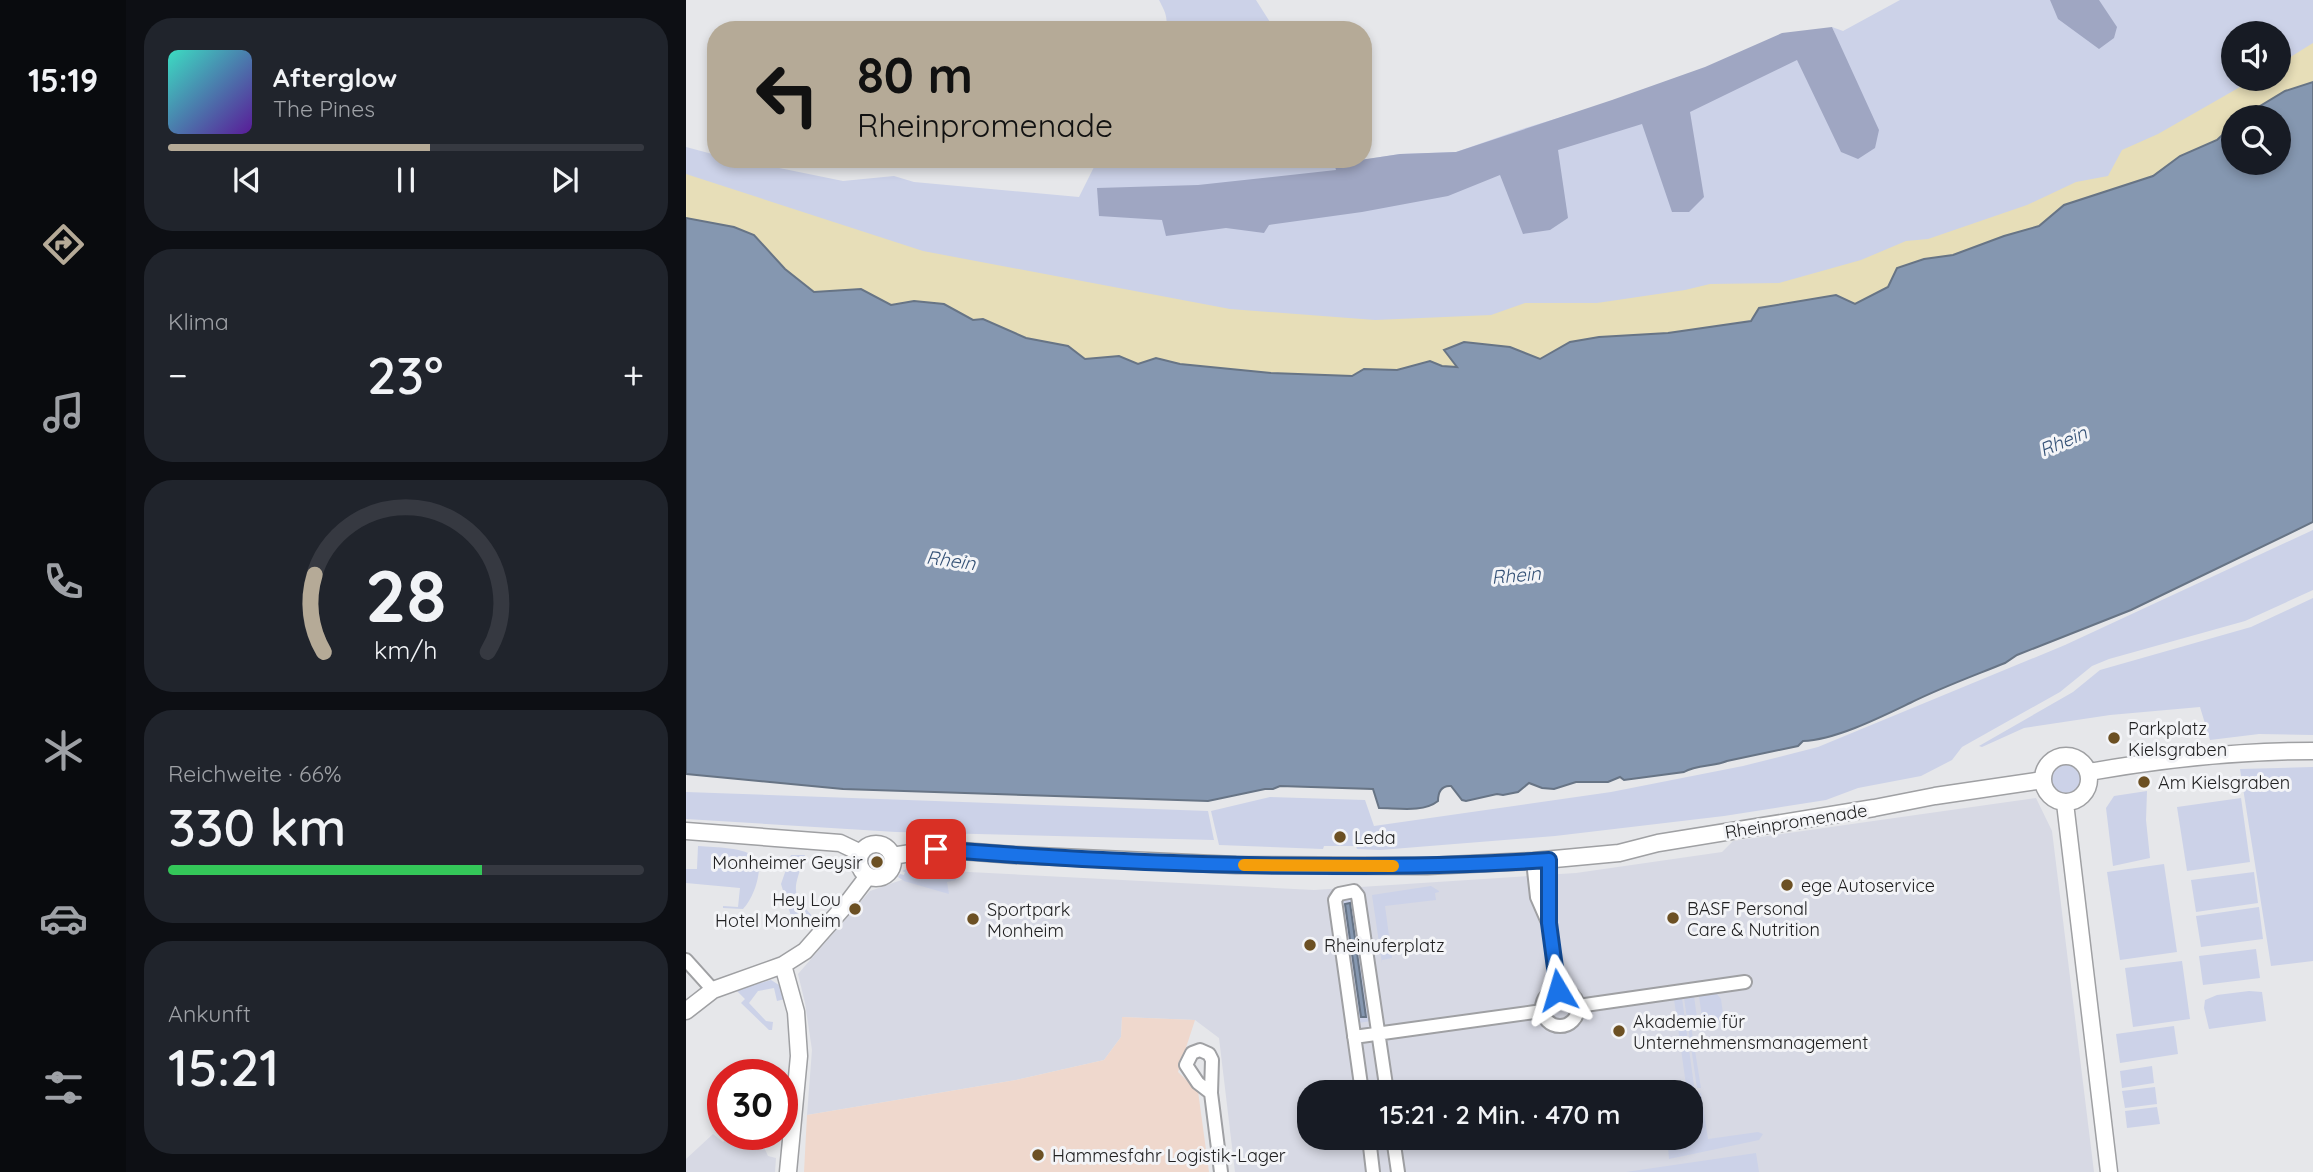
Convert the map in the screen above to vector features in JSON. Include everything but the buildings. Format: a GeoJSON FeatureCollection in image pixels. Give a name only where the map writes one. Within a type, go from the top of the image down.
{"type":"FeatureCollection","features":[{"type":"Feature","properties":{"kind":"street"},"geometry":{"type":"LineString","coordinates":[[2089,772],[2257,751],[2313,751]]}},
{"type":"Feature","properties":{"kind":"street"},"geometry":{"type":"LineString","coordinates":[[2065,755],[2080,760],[2089,772],[2087,790],[2074,801],[2065,803],[2050,796],[2045,789],[2043,780],[2046,766],[2057,757],[2065,755]]}},
{"type":"Feature","properties":{"kind":"street","name":"Rheinpromenade"},"geometry":{"type":"LineString","coordinates":[[892,856],[936,849],[1027,856],[1236,865],[1427,866],[1541,861],[1619,853],[1658,843],[2043,780]]}},
{"type":"Feature","properties":{"kind":"street"},"geometry":{"type":"LineString","coordinates":[[2065,803],[2109,1172]]}},
{"type":"Feature","properties":{"kind":"street"},"geometry":{"type":"LineString","coordinates":[[686,831],[840,844],[861,853]]}},
{"type":"Feature","properties":{"kind":"street"},"geometry":{"type":"LineString","coordinates":[[880,845],[890,851],[892,856],[892,868],[886,876],[880,878],[868,876],[860,864],[861,853],[869,846],[880,845]]}},
{"type":"Feature","properties":{"kind":"street"},"geometry":{"type":"LineString","coordinates":[[1541,861],[1537,897],[1549,923],[1558,990]]}},
{"type":"Feature","properties":{"kind":"street"},"geometry":{"type":"LineString","coordinates":[[686,1011],[713,990],[783,965],[805,951],[868,876]]}},
{"type":"Feature","properties":{"kind":"street"},"geometry":{"type":"LineString","coordinates":[[1360,1080],[1335,900],[1339,894],[1354,891],[1359,896],[1385,1080]]}},
{"type":"Feature","properties":{"kind":"street"},"geometry":{"type":"LineString","coordinates":[[686,960],[713,990]]}},
{"type":"Feature","properties":{"kind":"street"},"geometry":{"type":"LineString","coordinates":[[783,965],[792,990],[799,1035],[788,1172]]}},
{"type":"Feature","properties":{"kind":"street"},"geometry":{"type":"LineString","coordinates":[[1578,1006],[1745,982]]}},
{"type":"Feature","properties":{"kind":"street"},"geometry":{"type":"LineString","coordinates":[[1558,990],[1573,996],[1578,1006],[1573,1020],[1563,1026],[1547,1021],[1542,1011],[1547,995],[1558,990]]}},
{"type":"Feature","properties":{"kind":"street"},"geometry":{"type":"LineString","coordinates":[[1354,1037],[1542,1011]]}},
{"type":"Feature","properties":{"kind":"street"},"geometry":{"type":"LineString","coordinates":[[1211,1094],[1221,1172]]}},
{"type":"Feature","properties":{"kind":"street"},"geometry":{"type":"LineString","coordinates":[[1370,1150],[1373,1172]]}},
{"type":"Feature","properties":{"kind":"street"},"geometry":{"type":"LineString","coordinates":[[1395,1150],[1398,1172]]}},
{"type":"Feature","properties":{"kind":"shaded area"},"geometry":{"type":"Polygon","coordinates":[[[1159,0],[1256,0],[1269,21],[1166,21],[1159,0]]]}},
{"type":"Feature","properties":{"kind":"shaded area"},"geometry":{"type":"Polygon","coordinates":[[[1900,0],[2313,0],[2313,82],[2260,105],[2221,105],[2221,131],[1954,255],[1445,350],[686,217],[686,147],[707,153],[707,168],[779,168],[843,181],[894,176],[914,182],[1079,197],[1094,168],[1372,168],[1372,158],[1400,154],[1456,152],[1525,128],[1835,34],[1832,27],[1843,31],[1900,0]]]}},
{"type":"Feature","properties":{"kind":"shaded area"},"geometry":{"type":"Polygon","coordinates":[[[2050,0],[2099,0],[2117,27],[2114,38],[2099,49],[2058,19],[2050,0]]]}},
{"type":"Feature","properties":{"kind":"shaded area"},"geometry":{"type":"Polygon","coordinates":[[[1832,27],[1879,130],[1875,148],[1858,159],[1841,152],[1797,60],[1690,112],[1704,197],[1689,212],[1672,212],[1642,124],[1558,150],[1568,218],[1550,230],[1523,234],[1500,175],[1448,196],[1269,225],[1264,233],[1226,228],[1166,236],[1162,220],[1099,216],[1097,188],[1198,185],[1335,168],[1372,168],[1372,158],[1400,154],[1456,152],[1705,67],[1782,33],[1832,27]]]}},
{"type":"Feature","properties":{"kind":"shaded area"},"geometry":{"type":"Polygon","coordinates":[[[2313,530],[2313,590],[2245,621],[2092,666],[2060,692],[1962,747],[1952,760],[1921,776],[1858,788],[1826,800],[1724,816],[1555,836],[1380,850],[1357,849],[1356,846],[1324,846],[1323,849],[1219,845],[1211,811],[1270,797],[1365,800],[1374,826],[1611,792],[1743,766],[1818,747],[2065,645],[2313,530]]]}},
{"type":"Feature","properties":{"kind":"shaded area"},"geometry":{"type":"Polygon","coordinates":[[[2313,598],[2313,735],[2259,734],[2210,740],[2200,707],[2110,715],[2024,728],[1979,746],[2073,692],[2100,670],[2251,627],[2313,598]]]}},
{"type":"Feature","properties":{"kind":"shaded area"},"geometry":{"type":"Polygon","coordinates":[[[2066,763],[2077,768],[2082,779],[2077,790],[2066,795],[2055,790],[2050,779],[2055,768],[2066,763]]]}},
{"type":"Feature","properties":{"kind":"shaded area"},"geometry":{"type":"Polygon","coordinates":[[[2313,767],[2313,961],[2271,966],[2240,769],[2313,767]]]}},
{"type":"Feature","properties":{"kind":"shaded area"},"geometry":{"type":"Polygon","coordinates":[[[2147,791],[2146,820],[2150,858],[2113,866],[2106,808],[2114,796],[2147,791]]]}},
{"type":"Feature","properties":{"kind":"shaded area"},"geometry":{"type":"Polygon","coordinates":[[[686,792],[1208,811],[1214,840],[896,832],[686,819],[686,792]]]}},
{"type":"Feature","properties":{"kind":"shaded area"},"geometry":{"type":"Polygon","coordinates":[[[2036,798],[2052,831],[2094,1172],[1235,1172],[1219,1038],[1195,1020],[1122,1017],[1121,1037],[1104,1060],[1016,1080],[807,1115],[812,1050],[798,974],[870,891],[930,870],[1314,890],[1576,873],[1722,852],[1733,841],[2036,798]]]}},
{"type":"Feature","properties":{"kind":"shaded area"},"geometry":{"type":"Polygon","coordinates":[[[2241,798],[2250,862],[2187,871],[2177,807],[2241,798]]]}},
{"type":"Feature","properties":{"kind":"shaded area"},"geometry":{"type":"Polygon","coordinates":[[[698,846],[737,850],[758,859],[756,886],[743,909],[723,908],[738,907],[740,888],[686,883],[686,869],[697,869],[698,846]]]}},
{"type":"Feature","properties":{"kind":"shaded area"},"geometry":{"type":"Polygon","coordinates":[[[791,855],[805,855],[796,891],[817,921],[814,925],[804,911],[791,916],[781,884],[791,855]]]}},
{"type":"Feature","properties":{"kind":"shaded area"},"geometry":{"type":"Polygon","coordinates":[[[2164,864],[2177,952],[2120,960],[2107,872],[2164,864]]]}},
{"type":"Feature","properties":{"kind":"shaded area"},"geometry":{"type":"Polygon","coordinates":[[[914,866],[915,869],[953,868],[956,880],[947,882],[949,894],[898,877],[900,874],[904,875],[905,872],[902,871],[914,866]]]}},
{"type":"Feature","properties":{"kind":"shaded area"},"geometry":{"type":"Polygon","coordinates":[[[2254,872],[2258,903],[2196,912],[2191,880],[2254,872]]]}},
{"type":"Feature","properties":{"kind":"shaded area"},"geometry":{"type":"Polygon","coordinates":[[[1431,886],[1439,891],[1435,893],[1436,900],[1385,906],[1392,958],[1382,960],[1382,963],[1372,895],[1431,886]]]}},
{"type":"Feature","properties":{"kind":"shaded area"},"geometry":{"type":"Polygon","coordinates":[[[1353,897],[1371,1021],[1358,1023],[1340,899],[1353,897]]]}},
{"type":"Feature","properties":{"kind":"shaded area"},"geometry":{"type":"Polygon","coordinates":[[[2259,907],[2263,939],[2201,947],[2196,916],[2259,907]]]}},
{"type":"Feature","properties":{"kind":"shaded area"},"geometry":{"type":"Polygon","coordinates":[[[2256,949],[2260,978],[2203,985],[2199,956],[2256,949]]]}},
{"type":"Feature","properties":{"kind":"shaded area"},"geometry":{"type":"Polygon","coordinates":[[[2182,961],[2190,1019],[2133,1027],[2125,968],[2182,961]]]}},
{"type":"Feature","properties":{"kind":"shaded area"},"geometry":{"type":"Polygon","coordinates":[[[771,980],[779,985],[785,999],[777,1001],[774,988],[758,991],[749,1003],[766,1021],[773,1022],[772,1030],[769,1030],[741,1003],[745,999],[736,990],[771,980]]]}},
{"type":"Feature","properties":{"kind":"shaded area"},"geometry":{"type":"Polygon","coordinates":[[[2262,992],[2266,1021],[2209,1029],[2205,1000],[2217,995],[2262,992]]]}},
{"type":"Feature","properties":{"kind":"shaded area"},"geometry":{"type":"Polygon","coordinates":[[[1716,993],[1721,999],[1724,1021],[1703,1024],[1699,996],[1716,993]]]}},
{"type":"Feature","properties":{"kind":"shaded area"},"geometry":{"type":"Polygon","coordinates":[[[1694,996],[1698,1025],[1691,1026],[1700,1080],[1696,1080],[1684,998],[1694,996]]]}},
{"type":"Feature","properties":{"kind":"shaded area"},"geometry":{"type":"Polygon","coordinates":[[[1682,998],[1693,1080],[1685,1080],[1674,999],[1682,998]]]}},
{"type":"Feature","properties":{"kind":"shaded area"},"geometry":{"type":"Polygon","coordinates":[[[1122,1017],[1195,1020],[1178,1072],[1198,1091],[1209,1172],[804,1172],[807,1115],[1016,1080],[1104,1060],[1121,1037],[1122,1017]]]}},
{"type":"Feature","properties":{"kind":"shaded area"},"geometry":{"type":"Polygon","coordinates":[[[2174,1026],[2178,1054],[2120,1063],[2116,1034],[2174,1026]]]}},
{"type":"Feature","properties":{"kind":"shaded area"},"geometry":{"type":"Polygon","coordinates":[[[2152,1066],[2154,1083],[2122,1088],[2120,1071],[2152,1066]]]}},
{"type":"Feature","properties":{"kind":"shaded area"},"geometry":{"type":"Polygon","coordinates":[[[2155,1087],[2157,1104],[2125,1108],[2122,1091],[2155,1087]]]}},
{"type":"Feature","properties":{"kind":"shaded area"},"geometry":{"type":"Polygon","coordinates":[[[1703,1106],[1708,1139],[1758,1132],[1763,1134],[1759,1140],[1669,1159],[1668,1150],[1703,1150],[1703,1106]]]}},
{"type":"Feature","properties":{"kind":"shaded area"},"geometry":{"type":"Polygon","coordinates":[[[2157,1107],[2160,1124],[2127,1128],[2125,1111],[2157,1107]]]}},
{"type":"Feature","properties":{"kind":"shaded area"},"geometry":{"type":"Polygon","coordinates":[[[707,1140],[707,1150],[765,1150],[768,1156],[776,1158],[775,1172],[686,1172],[686,1159],[707,1140]]]}},
{"type":"Feature","properties":{"kind":"shaded area"},"geometry":{"type":"Polygon","coordinates":[[[1756,1153],[1759,1172],[1626,1172],[1756,1153]]]}},
{"type":"Feature","properties":{"kind":"sand"},"geometry":{"type":"Polygon","coordinates":[[[2313,43],[2313,82],[2291,89],[2291,57],[2313,43]]]}},
{"type":"Feature","properties":{"kind":"sand"},"geometry":{"type":"Polygon","coordinates":[[[2233,91],[2285,91],[2262,105],[2221,105],[2221,136],[2180,156],[2153,176],[2064,205],[2039,226],[1953,255],[1924,259],[1888,287],[1855,304],[1668,333],[1599,337],[1570,342],[1540,359],[1510,347],[1458,367],[1442,366],[1429,361],[1397,370],[1364,369],[1352,376],[1271,373],[1180,364],[1156,358],[1138,364],[1119,356],[1085,359],[1068,346],[1026,338],[983,319],[973,320],[944,304],[914,301],[891,305],[861,289],[814,292],[785,269],[754,235],[734,227],[686,218],[686,174],[923,251],[1230,309],[1375,320],[1491,315],[1525,303],[1597,303],[1710,284],[1779,283],[1861,260],[1906,241],[1928,239],[2027,205],[2076,182],[2108,176],[2122,150],[2158,134],[2233,91]]]}},
{"type":"Feature","properties":{"kind":"water","name":"Rhein"},"geometry":{"type":"Polygon","coordinates":[[[2313,82],[2313,522],[2131,610],[2017,655],[2005,663],[1933,692],[1872,721],[1829,737],[1803,741],[1798,746],[1684,772],[1624,780],[1620,777],[1608,782],[1576,782],[1554,789],[1529,783],[1518,792],[1466,801],[1448,786],[1441,790],[1438,801],[1432,805],[1410,809],[1379,808],[1373,789],[1280,786],[1208,801],[843,789],[686,774],[686,218],[734,227],[754,235],[785,269],[814,292],[861,289],[891,305],[914,301],[944,304],[973,320],[983,319],[1026,338],[1068,346],[1085,359],[1119,356],[1138,364],[1156,358],[1180,364],[1271,373],[1352,376],[1364,369],[1397,370],[1430,361],[1442,366],[1457,367],[1444,350],[1464,342],[1510,347],[1540,359],[1570,342],[1599,337],[1668,333],[1751,321],[1759,308],[1836,295],[1855,304],[1888,287],[1897,268],[1924,259],[1953,255],[2039,226],[2064,205],[2153,176],[2180,156],[2221,136],[2221,175],[2291,175],[2291,105],[2262,105],[2291,89],[2313,82]]]}},
{"type":"Feature","properties":{"kind":"water"},"geometry":{"type":"Polygon","coordinates":[[[1350,903],[1366,1017],[1361,1017],[1345,904],[1350,903]]]}},
{"type":"Feature","properties":{"kind":"slow traffic"},"geometry":{"type":"LineString","coordinates":[[1244,865],[1393,866]]}},
{"type":"Feature","properties":{"kind":"place","name":"Parkplatz Kielsgraben"},"geometry":{"type":"Point","coordinates":[2114,738]}},
{"type":"Feature","properties":{"kind":"place","name":"Am Kielsgraben"},"geometry":{"type":"Point","coordinates":[2144,782]}},
{"type":"Feature","properties":{"kind":"place","name":"Leda"},"geometry":{"type":"Point","coordinates":[1340,837]}},
{"type":"Feature","properties":{"kind":"place","name":"Monheimer Geysir"},"geometry":{"type":"Point","coordinates":[877,862]}},
{"type":"Feature","properties":{"kind":"place","name":"ege Autoservice"},"geometry":{"type":"Point","coordinates":[1787,885]}},
{"type":"Feature","properties":{"kind":"place","name":"Hey Lou Hotel Monheim"},"geometry":{"type":"Point","coordinates":[855,909]}},
{"type":"Feature","properties":{"kind":"place","name":"BASF Personal Care & Nutrition"},"geometry":{"type":"Point","coordinates":[1673,918]}},
{"type":"Feature","properties":{"kind":"place","name":"Sportpark Monheim"},"geometry":{"type":"Point","coordinates":[973,919]}},
{"type":"Feature","properties":{"kind":"place","name":"Rheinuferplatz"},"geometry":{"type":"Point","coordinates":[1310,945]}},
{"type":"Feature","properties":{"kind":"place","name":"Akademie für Unternehmensmanagement"},"geometry":{"type":"Point","coordinates":[1619,1031]}},
{"type":"Feature","properties":{"kind":"place","name":"Hammesfahr Logistik-Lager"},"geometry":{"type":"Point","coordinates":[1038,1155]}},
{"type":"Feature","properties":{"kind":"route"},"geometry":{"type":"LineString","coordinates":[[936,849],[1236,865],[1427,866],[1549,860],[1549,923],[1558,990]]}}]}
